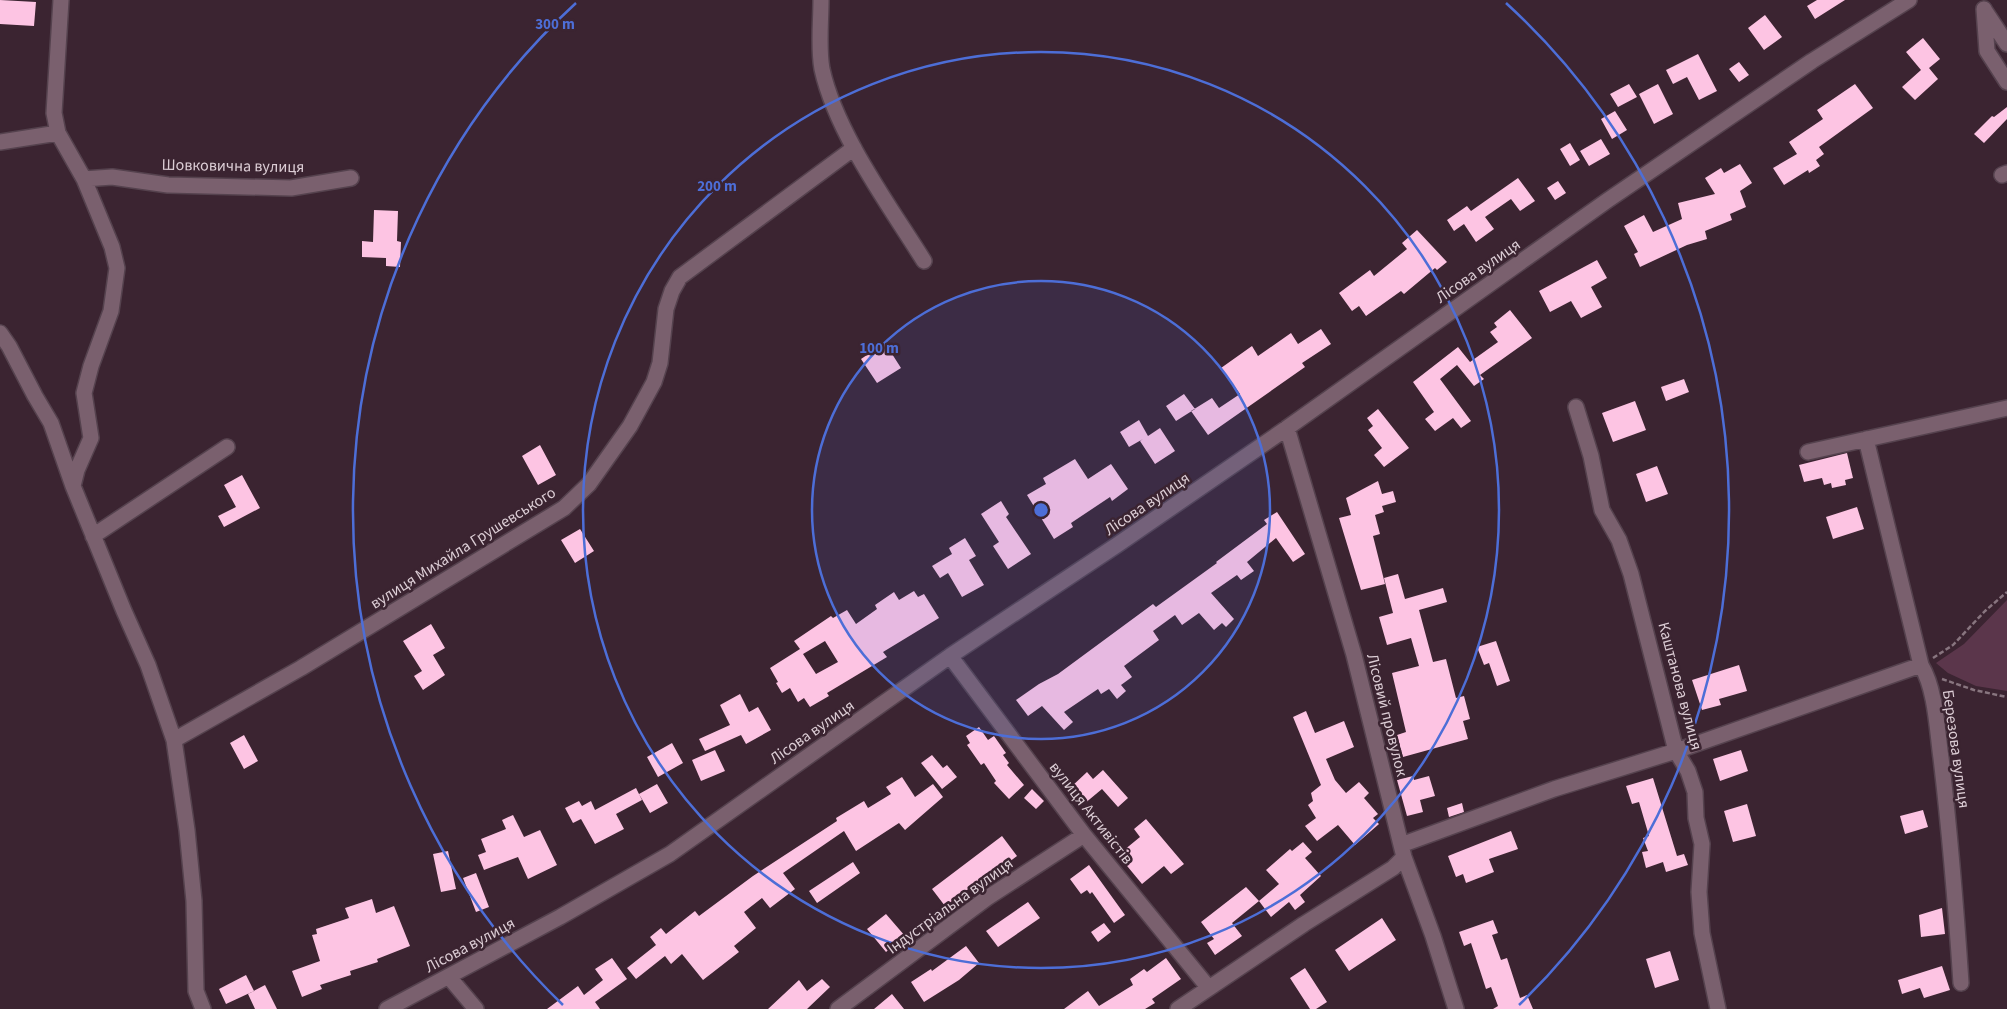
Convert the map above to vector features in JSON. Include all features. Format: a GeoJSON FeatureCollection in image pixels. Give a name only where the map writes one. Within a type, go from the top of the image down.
{"type":"FeatureCollection","features":[{"type":"Feature","properties":{"kind":"street"},"geometry":{"type":"LineString","coordinates":[[61,0],[54,113],[58,133],[84,180],[112,247],[116,276],[111,311],[91,366],[84,393],[91,438],[77,470],[73,486]]}},
{"type":"Feature","properties":{"kind":"street"},"geometry":{"type":"LineString","coordinates":[[821,0],[822,66],[828,91],[854,148],[924,261]]}},
{"type":"Feature","properties":{"kind":"street","name":"Лісова вулиця"},"geometry":{"type":"LineString","coordinates":[[387,1009],[449,977],[670,854],[950,656],[1288,428],[1608,200],[1812,61],[1909,0]]}},
{"type":"Feature","properties":{"kind":"street"},"geometry":{"type":"LineString","coordinates":[[1982,5],[2007,44]]}},
{"type":"Feature","properties":{"kind":"street"},"geometry":{"type":"LineString","coordinates":[[1982,5],[1988,51],[2007,82]]}},
{"type":"Feature","properties":{"kind":"street"},"geometry":{"type":"LineString","coordinates":[[0,142],[58,133]]}},
{"type":"Feature","properties":{"kind":"street","name":"вулиця Михайла Грушевського"},"geometry":{"type":"LineString","coordinates":[[174,740],[301,668],[564,508],[589,484],[630,426],[654,382],[660,363],[666,309],[672,291],[680,277],[854,148]]}},
{"type":"Feature","properties":{"kind":"street","name":"Шовковична вулиця"},"geometry":{"type":"LineString","coordinates":[[84,180],[112,176],[168,186],[292,188],[351,178]]}},
{"type":"Feature","properties":{"kind":"street"},"geometry":{"type":"LineString","coordinates":[[0,333],[51,423],[93,536],[148,665],[174,740],[187,830],[194,901],[196,991],[203,1009]]}},
{"type":"Feature","properties":{"kind":"street","name":"Каштанова вулиця"},"geometry":{"type":"LineString","coordinates":[[1576,408],[1591,456],[1602,510],[1620,540],[1631,574],[1654,656],[1676,751],[1688,771],[1695,792],[1696,818],[1702,844],[1699,892],[1702,934],[1718,1009]]}},
{"type":"Feature","properties":{"kind":"street"},"geometry":{"type":"LineString","coordinates":[[1808,452],[2007,408]]}},
{"type":"Feature","properties":{"kind":"street","name":"Лісовий провулок"},"geometry":{"type":"LineString","coordinates":[[1288,428],[1354,655],[1402,851],[1433,936],[1456,1009]]}},
{"type":"Feature","properties":{"kind":"street","name":"Березова вулиця"},"geometry":{"type":"LineString","coordinates":[[1866,439],[1936,717],[1951,845],[1961,983]]}},
{"type":"Feature","properties":{"kind":"street"},"geometry":{"type":"LineString","coordinates":[[93,536],[227,447]]}},
{"type":"Feature","properties":{"kind":"street","name":"вулиця Активістів"},"geometry":{"type":"LineString","coordinates":[[950,656],[1084,835],[1208,987]]}},
{"type":"Feature","properties":{"kind":"street"},"geometry":{"type":"LineString","coordinates":[[1178,1009],[1208,987],[1393,868],[1402,851],[1554,789],[1924,670]]}},
{"type":"Feature","properties":{"kind":"street","name":"Індустріальна вулиця"},"geometry":{"type":"LineString","coordinates":[[838,1009],[987,898],[1084,835]]}},
{"type":"Feature","properties":{"kind":"street"},"geometry":{"type":"LineString","coordinates":[[449,977],[476,1009]]}},
{"type":"Feature","properties":{"kind":"path"},"geometry":{"type":"LineString","coordinates":[[2007,592],[1985,611],[1953,645],[1924,670],[1974,690],[2007,697]]}},
{"type":"Feature","properties":{"kind":"shaded area"},"geometry":{"type":"Polygon","coordinates":[[[2007,600],[2007,691],[1976,686],[1948,673],[1936,663],[1964,644],[2007,600]]]}},
{"type":"Feature","properties":{"kind":"building"},"geometry":{"type":"Polygon","coordinates":[[[0,0],[36,2],[34,26],[0,24],[0,0]]]}},
{"type":"Feature","properties":{"kind":"building"},"geometry":{"type":"Polygon","coordinates":[[[1817,0],[1845,0],[1815,19],[1807,6],[1817,0]]]}},
{"type":"Feature","properties":{"kind":"building"},"geometry":{"type":"Polygon","coordinates":[[[1765,15],[1782,37],[1764,50],[1748,28],[1765,15]]]}},
{"type":"Feature","properties":{"kind":"building"},"geometry":{"type":"Polygon","coordinates":[[[1923,38],[1940,59],[1929,68],[1938,79],[1915,100],[1902,87],[1921,70],[1906,52],[1923,38]]]}},
{"type":"Feature","properties":{"kind":"building"},"geometry":{"type":"Polygon","coordinates":[[[1698,54],[1717,91],[1699,100],[1687,77],[1673,84],[1666,70],[1698,54]]]}},
{"type":"Feature","properties":{"kind":"building"},"geometry":{"type":"Polygon","coordinates":[[[1739,62],[1749,75],[1739,82],[1729,69],[1739,62]]]}},
{"type":"Feature","properties":{"kind":"building"},"geometry":{"type":"Polygon","coordinates":[[[1629,84],[1637,97],[1618,107],[1610,94],[1629,84]]]}},
{"type":"Feature","properties":{"kind":"building"},"geometry":{"type":"Polygon","coordinates":[[[1658,84],[1673,114],[1654,124],[1639,94],[1658,84]]]}},
{"type":"Feature","properties":{"kind":"building"},"geometry":{"type":"Polygon","coordinates":[[[1855,84],[1873,108],[1819,147],[1824,154],[1816,160],[1820,166],[1809,173],[1808,170],[1784,185],[1773,168],[1797,154],[1789,142],[1823,119],[1817,110],[1855,84]]]}},
{"type":"Feature","properties":{"kind":"building"},"geometry":{"type":"Polygon","coordinates":[[[2007,107],[2007,119],[1984,143],[1974,134],[1992,116],[1994,117],[2007,107]]]}},
{"type":"Feature","properties":{"kind":"building"},"geometry":{"type":"Polygon","coordinates":[[[1615,111],[1627,130],[1612,139],[1601,119],[1615,111]]]}},
{"type":"Feature","properties":{"kind":"building"},"geometry":{"type":"Polygon","coordinates":[[[1601,139],[1610,154],[1589,166],[1580,151],[1601,139]]]}},
{"type":"Feature","properties":{"kind":"building"},"geometry":{"type":"Polygon","coordinates":[[[1570,143],[1580,160],[1570,166],[1560,149],[1570,143]]]}},
{"type":"Feature","properties":{"kind":"building"},"geometry":{"type":"Polygon","coordinates":[[[1740,164],[1752,183],[1740,191],[1746,207],[1730,214],[1732,220],[1705,231],[1707,239],[1687,245],[1640,267],[1634,254],[1638,252],[1624,226],[1644,215],[1653,232],[1682,219],[1678,203],[1715,194],[1705,178],[1721,168],[1724,173],[1740,164]]]}},
{"type":"Feature","properties":{"kind":"building"},"geometry":{"type":"Polygon","coordinates":[[[1518,178],[1535,201],[1520,211],[1511,199],[1485,217],[1494,229],[1476,242],[1464,224],[1454,231],[1447,220],[1467,206],[1471,211],[1518,178]]]}},
{"type":"Feature","properties":{"kind":"building"},"geometry":{"type":"Polygon","coordinates":[[[1558,181],[1566,193],[1555,200],[1547,188],[1558,181]]]}},
{"type":"Feature","properties":{"kind":"building"},"geometry":{"type":"Polygon","coordinates":[[[374,210],[398,211],[397,241],[401,242],[400,267],[386,266],[386,258],[362,257],[362,241],[373,242],[374,210]]]}},
{"type":"Feature","properties":{"kind":"building"},"geometry":{"type":"Polygon","coordinates":[[[1417,230],[1447,262],[1437,270],[1435,268],[1404,294],[1401,291],[1366,316],[1359,306],[1352,311],[1339,293],[1370,270],[1374,276],[1407,249],[1402,243],[1417,230]]]}},
{"type":"Feature","properties":{"kind":"building"},"geometry":{"type":"Polygon","coordinates":[[[1597,260],[1607,278],[1591,287],[1602,307],[1581,318],[1571,301],[1550,312],[1539,291],[1597,260]]]}},
{"type":"Feature","properties":{"kind":"building"},"geometry":{"type":"Polygon","coordinates":[[[1510,310],[1532,338],[1480,375],[1484,379],[1474,386],[1457,365],[1440,379],[1471,421],[1461,428],[1453,418],[1435,431],[1425,419],[1434,412],[1413,382],[1458,347],[1470,362],[1498,342],[1490,332],[1497,327],[1494,323],[1510,310]]]}},
{"type":"Feature","properties":{"kind":"building"},"geometry":{"type":"Polygon","coordinates":[[[1321,329],[1331,344],[1302,363],[1305,367],[1208,435],[1191,411],[1212,398],[1219,408],[1240,394],[1221,368],[1252,346],[1258,356],[1291,333],[1298,344],[1321,329]]]}},
{"type":"Feature","properties":{"kind":"building"},"geometry":{"type":"Polygon","coordinates":[[[885,343],[901,368],[877,383],[861,359],[885,343]]]}},
{"type":"Feature","properties":{"kind":"building"},"geometry":{"type":"Polygon","coordinates":[[[1684,379],[1689,392],[1666,401],[1661,387],[1684,379]]]}},
{"type":"Feature","properties":{"kind":"building"},"geometry":{"type":"Polygon","coordinates":[[[1184,394],[1195,409],[1176,421],[1166,406],[1184,394]]]}},
{"type":"Feature","properties":{"kind":"building"},"geometry":{"type":"Polygon","coordinates":[[[1635,401],[1646,430],[1613,442],[1602,413],[1635,401]]]}},
{"type":"Feature","properties":{"kind":"building"},"geometry":{"type":"Polygon","coordinates":[[[1378,409],[1409,448],[1384,467],[1374,455],[1382,448],[1368,430],[1373,426],[1367,418],[1378,409]]]}},
{"type":"Feature","properties":{"kind":"building"},"geometry":{"type":"Polygon","coordinates":[[[1139,420],[1148,436],[1160,428],[1175,451],[1155,464],[1140,441],[1143,439],[1129,447],[1120,432],[1139,420]]]}},
{"type":"Feature","properties":{"kind":"building"},"geometry":{"type":"Polygon","coordinates":[[[540,445],[556,475],[538,485],[522,456],[540,445]]]}},
{"type":"Feature","properties":{"kind":"building"},"geometry":{"type":"Polygon","coordinates":[[[1847,453],[1853,478],[1845,480],[1846,485],[1832,488],[1831,483],[1824,485],[1822,478],[1804,482],[1799,465],[1847,453]]]}},
{"type":"Feature","properties":{"kind":"building"},"geometry":{"type":"Polygon","coordinates":[[[1075,459],[1088,479],[1111,464],[1128,489],[1112,501],[1110,497],[1071,523],[1073,527],[1054,539],[1027,495],[1046,484],[1043,478],[1075,459]]]}},
{"type":"Feature","properties":{"kind":"building"},"geometry":{"type":"Polygon","coordinates":[[[1657,466],[1668,494],[1646,502],[1636,474],[1657,466]]]}},
{"type":"Feature","properties":{"kind":"building"},"geometry":{"type":"Polygon","coordinates":[[[242,475],[260,508],[224,527],[218,516],[236,507],[224,485],[242,475]]]}},
{"type":"Feature","properties":{"kind":"building"},"geometry":{"type":"Polygon","coordinates":[[[1378,481],[1382,494],[1393,491],[1396,502],[1382,506],[1384,512],[1375,515],[1380,534],[1373,536],[1385,584],[1361,590],[1339,518],[1351,515],[1346,498],[1378,481]]]}},
{"type":"Feature","properties":{"kind":"building"},"geometry":{"type":"Polygon","coordinates":[[[1001,501],[1009,514],[1006,517],[1031,554],[1008,569],[993,546],[999,542],[981,514],[1001,501]]]}},
{"type":"Feature","properties":{"kind":"building"},"geometry":{"type":"Polygon","coordinates":[[[1857,507],[1864,529],[1833,539],[1826,517],[1857,507]]]}},
{"type":"Feature","properties":{"kind":"building"},"geometry":{"type":"Polygon","coordinates":[[[1277,512],[1305,554],[1293,562],[1276,538],[1247,562],[1254,571],[1241,580],[1237,575],[1211,593],[1234,619],[1226,627],[1222,623],[1214,630],[1199,613],[1182,625],[1175,615],[1153,631],[1159,640],[1124,666],[1132,677],[1121,685],[1126,691],[1117,699],[1109,689],[1101,694],[1098,689],[1064,712],[1073,722],[1064,730],[1042,706],[1028,716],[1016,700],[1058,674],[1153,604],[1156,607],[1267,524],[1264,520],[1277,512]]]}},
{"type":"Feature","properties":{"kind":"building"},"geometry":{"type":"Polygon","coordinates":[[[580,529],[594,551],[575,563],[561,540],[580,529]]]}},
{"type":"Feature","properties":{"kind":"building"},"geometry":{"type":"Polygon","coordinates":[[[965,538],[976,556],[969,560],[984,585],[962,597],[948,573],[940,578],[932,566],[952,554],[949,548],[965,538]]]}},
{"type":"Feature","properties":{"kind":"building"},"geometry":{"type":"Polygon","coordinates":[[[1398,574],[1405,599],[1443,588],[1447,602],[1419,610],[1433,662],[1446,659],[1456,698],[1464,696],[1470,719],[1463,721],[1468,739],[1403,757],[1397,735],[1406,732],[1392,673],[1419,666],[1411,638],[1387,645],[1379,617],[1393,613],[1384,578],[1398,574]]]}},
{"type":"Feature","properties":{"kind":"building"},"geometry":{"type":"Polygon","coordinates":[[[914,591],[918,597],[924,594],[939,618],[883,652],[887,657],[827,693],[829,696],[810,707],[804,698],[798,702],[790,688],[782,693],[770,668],[800,649],[794,641],[831,616],[833,618],[847,610],[856,624],[877,609],[875,605],[894,592],[899,600],[914,591]],[[825,641],[803,654],[816,674],[838,662],[825,641]]]}},
{"type":"Feature","properties":{"kind":"building"},"geometry":{"type":"Polygon","coordinates":[[[431,624],[445,648],[433,655],[445,675],[423,690],[414,676],[422,671],[403,641],[431,624]]]}},
{"type":"Feature","properties":{"kind":"building"},"geometry":{"type":"Polygon","coordinates":[[[1496,641],[1510,681],[1497,686],[1489,663],[1484,665],[1477,647],[1496,641]]]}},
{"type":"Feature","properties":{"kind":"building"},"geometry":{"type":"Polygon","coordinates":[[[1739,665],[1747,691],[1719,699],[1721,705],[1702,710],[1692,680],[1739,665]]]}},
{"type":"Feature","properties":{"kind":"building"},"geometry":{"type":"Polygon","coordinates":[[[740,694],[749,712],[758,707],[771,730],[746,744],[741,735],[705,751],[699,739],[730,725],[720,705],[740,694]]]}},
{"type":"Feature","properties":{"kind":"building"},"geometry":{"type":"Polygon","coordinates":[[[1306,711],[1315,733],[1344,721],[1354,747],[1326,759],[1335,780],[1346,793],[1359,782],[1369,793],[1364,798],[1378,814],[1373,818],[1379,824],[1355,845],[1338,825],[1317,841],[1305,826],[1316,818],[1308,805],[1313,801],[1311,793],[1321,785],[1293,717],[1306,711]]]}},
{"type":"Feature","properties":{"kind":"building"},"geometry":{"type":"Polygon","coordinates":[[[979,727],[988,740],[994,736],[1006,753],[1003,755],[1009,763],[1007,765],[1024,785],[1009,799],[994,783],[996,781],[984,763],[981,765],[967,745],[970,743],[966,736],[979,727]]]}},
{"type":"Feature","properties":{"kind":"building"},"geometry":{"type":"Polygon","coordinates":[[[244,735],[258,761],[244,769],[230,743],[244,735]]]}},
{"type":"Feature","properties":{"kind":"building"},"geometry":{"type":"Polygon","coordinates":[[[672,743],[683,763],[658,777],[647,757],[672,743]]]}},
{"type":"Feature","properties":{"kind":"building"},"geometry":{"type":"Polygon","coordinates":[[[715,750],[725,771],[701,781],[692,760],[715,750]]]}},
{"type":"Feature","properties":{"kind":"building"},"geometry":{"type":"Polygon","coordinates":[[[1741,750],[1748,771],[1720,781],[1713,759],[1741,750]]]}},
{"type":"Feature","properties":{"kind":"building"},"geometry":{"type":"Polygon","coordinates":[[[932,755],[943,768],[947,765],[957,777],[942,789],[921,763],[932,755]]]}},
{"type":"Feature","properties":{"kind":"building"},"geometry":{"type":"Polygon","coordinates":[[[1103,770],[1128,798],[1118,807],[1102,789],[1084,804],[1070,788],[1087,772],[1093,779],[1103,770]]]}},
{"type":"Feature","properties":{"kind":"building"},"geometry":{"type":"Polygon","coordinates":[[[1413,776],[1414,780],[1429,776],[1435,796],[1420,800],[1423,812],[1407,816],[1397,780],[1413,776]]]}},
{"type":"Feature","properties":{"kind":"building"},"geometry":{"type":"Polygon","coordinates":[[[902,777],[915,797],[933,784],[943,797],[905,830],[899,823],[856,851],[844,831],[783,873],[795,889],[770,908],[762,898],[744,912],[756,928],[734,946],[739,952],[703,980],[682,954],[671,964],[665,956],[636,979],[627,968],[656,945],[650,937],[661,928],[666,934],[695,911],[699,916],[753,876],[837,821],[836,818],[864,801],[868,808],[891,794],[886,787],[902,777]]]}},
{"type":"Feature","properties":{"kind":"building"},"geometry":{"type":"Polygon","coordinates":[[[1653,778],[1677,856],[1684,854],[1688,865],[1666,872],[1663,862],[1646,868],[1642,852],[1648,851],[1643,838],[1649,836],[1639,802],[1632,804],[1626,786],[1653,778]]]}},
{"type":"Feature","properties":{"kind":"building"},"geometry":{"type":"Polygon","coordinates":[[[657,784],[668,803],[650,813],[639,794],[657,784]]]}},
{"type":"Feature","properties":{"kind":"building"},"geometry":{"type":"Polygon","coordinates":[[[636,788],[642,800],[616,814],[624,829],[595,844],[581,819],[573,823],[565,808],[579,801],[582,806],[591,801],[595,810],[636,788]]]}},
{"type":"Feature","properties":{"kind":"building"},"geometry":{"type":"Polygon","coordinates":[[[1032,789],[1044,801],[1036,809],[1024,798],[1032,789]]]}},
{"type":"Feature","properties":{"kind":"building"},"geometry":{"type":"Polygon","coordinates":[[[1462,803],[1464,812],[1449,817],[1447,808],[1462,803]]]}},
{"type":"Feature","properties":{"kind":"building"},"geometry":{"type":"Polygon","coordinates":[[[1747,804],[1756,836],[1733,842],[1724,811],[1747,804]]]}},
{"type":"Feature","properties":{"kind":"building"},"geometry":{"type":"Polygon","coordinates":[[[1923,810],[1928,827],[1905,834],[1900,816],[1923,810]]]}},
{"type":"Feature","properties":{"kind":"building"},"geometry":{"type":"Polygon","coordinates":[[[513,815],[524,837],[540,830],[557,865],[528,879],[518,857],[484,870],[478,855],[486,852],[481,839],[506,829],[502,820],[513,815]]]}},
{"type":"Feature","properties":{"kind":"building"},"geometry":{"type":"Polygon","coordinates":[[[1146,819],[1184,864],[1171,874],[1164,866],[1142,884],[1118,855],[1140,837],[1134,829],[1146,819]]]}},
{"type":"Feature","properties":{"kind":"building"},"geometry":{"type":"Polygon","coordinates":[[[1511,831],[1518,849],[1489,859],[1494,872],[1466,883],[1463,874],[1456,877],[1448,856],[1511,831]]]}},
{"type":"Feature","properties":{"kind":"building"},"geometry":{"type":"Polygon","coordinates":[[[1002,836],[1017,856],[973,889],[971,887],[945,906],[932,889],[1002,836]]]}},
{"type":"Feature","properties":{"kind":"building"},"geometry":{"type":"Polygon","coordinates":[[[1303,842],[1312,852],[1305,858],[1321,876],[1300,895],[1305,902],[1295,910],[1289,902],[1271,917],[1259,901],[1279,884],[1266,870],[1290,849],[1292,851],[1303,842]]]}},
{"type":"Feature","properties":{"kind":"building"},"geometry":{"type":"Polygon","coordinates":[[[448,851],[456,889],[441,892],[433,854],[448,851]]]}},
{"type":"Feature","properties":{"kind":"building"},"geometry":{"type":"Polygon","coordinates":[[[853,862],[860,873],[817,903],[809,891],[853,862]]]}},
{"type":"Feature","properties":{"kind":"building"},"geometry":{"type":"Polygon","coordinates":[[[1089,865],[1125,915],[1114,923],[1092,892],[1090,894],[1087,890],[1081,894],[1070,879],[1089,865]]]}},
{"type":"Feature","properties":{"kind":"building"},"geometry":{"type":"Polygon","coordinates":[[[476,873],[489,907],[476,912],[463,878],[476,873]]]}},
{"type":"Feature","properties":{"kind":"building"},"geometry":{"type":"Polygon","coordinates":[[[1246,887],[1259,901],[1232,923],[1242,936],[1215,955],[1207,943],[1214,939],[1201,922],[1246,887]]]}},
{"type":"Feature","properties":{"kind":"building"},"geometry":{"type":"Polygon","coordinates":[[[372,899],[376,913],[394,906],[410,946],[377,959],[378,962],[350,971],[351,975],[320,985],[322,989],[302,997],[292,971],[320,961],[312,935],[317,934],[316,929],[349,918],[345,908],[372,899]]]}},
{"type":"Feature","properties":{"kind":"building"},"geometry":{"type":"Polygon","coordinates":[[[1028,902],[1040,918],[998,947],[986,931],[1028,902]]]}},
{"type":"Feature","properties":{"kind":"building"},"geometry":{"type":"Polygon","coordinates":[[[1942,908],[1945,934],[1921,937],[1919,915],[1942,908]]]}},
{"type":"Feature","properties":{"kind":"building"},"geometry":{"type":"Polygon","coordinates":[[[886,914],[905,936],[886,952],[867,929],[886,914]]]}},
{"type":"Feature","properties":{"kind":"building"},"geometry":{"type":"Polygon","coordinates":[[[1382,918],[1396,940],[1349,971],[1335,950],[1382,918]]]}},
{"type":"Feature","properties":{"kind":"building"},"geometry":{"type":"Polygon","coordinates":[[[1493,920],[1498,933],[1492,935],[1501,960],[1507,958],[1520,998],[1527,995],[1533,1009],[1493,1009],[1498,1006],[1491,987],[1486,989],[1471,943],[1464,946],[1459,932],[1493,920]]]}},
{"type":"Feature","properties":{"kind":"building"},"geometry":{"type":"Polygon","coordinates":[[[1104,923],[1111,932],[1098,942],[1091,932],[1104,923]]]}},
{"type":"Feature","properties":{"kind":"building"},"geometry":{"type":"Polygon","coordinates":[[[966,946],[979,963],[959,980],[924,1002],[911,982],[931,969],[932,971],[966,946]]]}},
{"type":"Feature","properties":{"kind":"building"},"geometry":{"type":"Polygon","coordinates":[[[1670,951],[1679,980],[1655,988],[1646,959],[1670,951]]]}},
{"type":"Feature","properties":{"kind":"building"},"geometry":{"type":"Polygon","coordinates":[[[612,958],[627,979],[595,1002],[600,1009],[547,1009],[578,986],[584,995],[603,980],[595,969],[612,958]]]}},
{"type":"Feature","properties":{"kind":"building"},"geometry":{"type":"Polygon","coordinates":[[[1166,958],[1181,979],[1152,999],[1155,1003],[1145,1009],[1064,1009],[1088,991],[1099,1006],[1133,985],[1130,979],[1144,969],[1147,972],[1166,958]]]}},
{"type":"Feature","properties":{"kind":"building"},"geometry":{"type":"Polygon","coordinates":[[[1942,966],[1950,990],[1924,998],[1920,988],[1902,994],[1898,980],[1942,966]]]}},
{"type":"Feature","properties":{"kind":"building"},"geometry":{"type":"Polygon","coordinates":[[[1305,968],[1327,1002],[1316,1009],[1310,1009],[1290,978],[1305,968]]]}},
{"type":"Feature","properties":{"kind":"building"},"geometry":{"type":"Polygon","coordinates":[[[246,975],[254,991],[226,1004],[219,989],[246,975]]]}},
{"type":"Feature","properties":{"kind":"building"},"geometry":{"type":"Polygon","coordinates":[[[822,979],[830,987],[807,1009],[768,1009],[799,980],[807,991],[822,979]]]}},
{"type":"Feature","properties":{"kind":"building"},"geometry":{"type":"Polygon","coordinates":[[[265,985],[277,1009],[255,1009],[248,994],[265,985]]]}},
{"type":"Feature","properties":{"kind":"building"},"geometry":{"type":"Polygon","coordinates":[[[892,994],[904,1009],[874,1009],[892,994]]]}}]}
